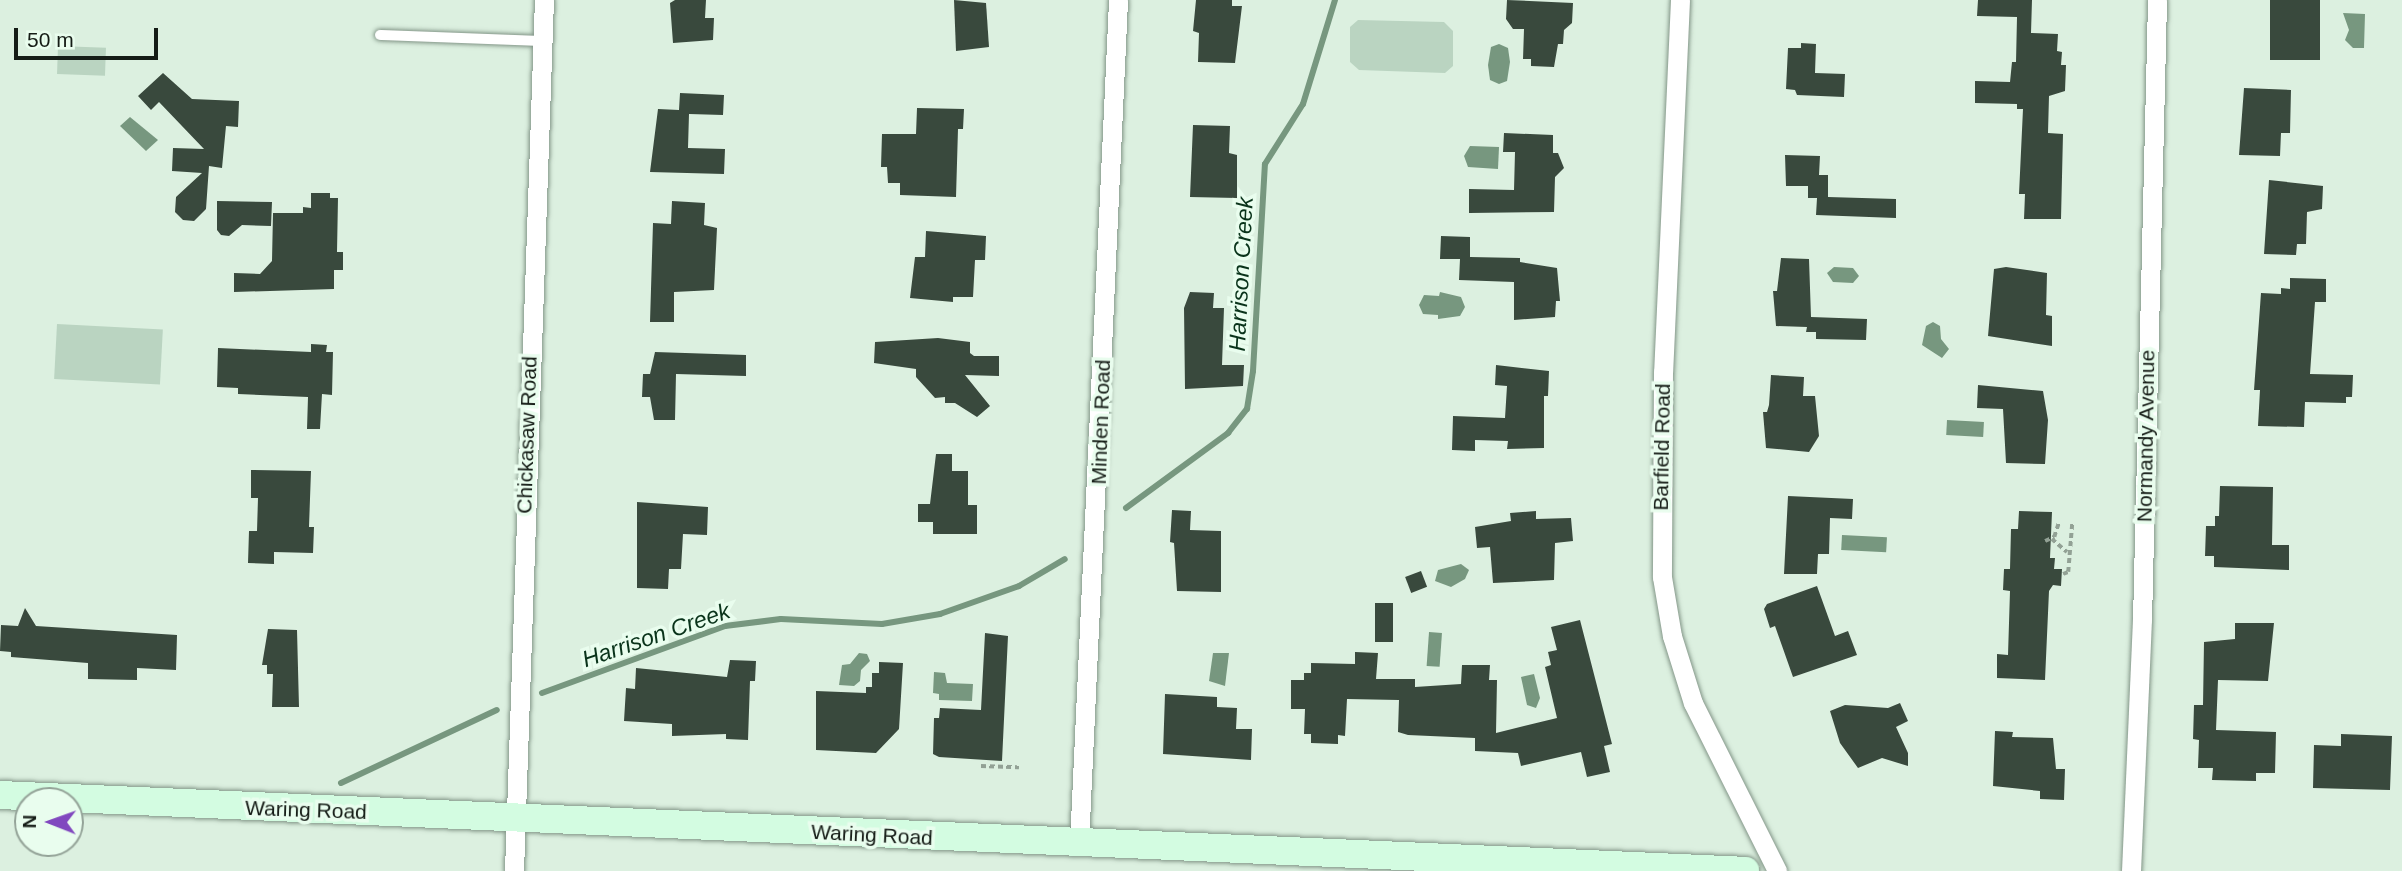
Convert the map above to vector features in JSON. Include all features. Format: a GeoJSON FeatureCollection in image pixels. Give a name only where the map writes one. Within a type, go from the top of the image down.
{"type":"FeatureCollection","features":[{"type":"Feature","properties":{"kind":"main road","name":"Waring Road"},"geometry":{"type":"LineString","coordinates":[[0,795],[1565,868],[1745,871]]}},
{"type":"Feature","properties":{"kind":"street","name":"Chickasaw Road"},"geometry":{"type":"LineString","coordinates":[[514,871],[544,0]]}},
{"type":"Feature","properties":{"kind":"street","name":"Minden Road"},"geometry":{"type":"LineString","coordinates":[[1079,844],[1118,0]]}},
{"type":"Feature","properties":{"kind":"street","name":"Barfield Road"},"geometry":{"type":"LineString","coordinates":[[1679,0],[1663,372],[1662,577],[1672,636],[1693,703],[1777,871]]}},
{"type":"Feature","properties":{"kind":"street","name":"Normandy Avenue"},"geometry":{"type":"LineString","coordinates":[[2131,871],[2142,620],[2157,0]]}},
{"type":"Feature","properties":{"kind":"lane"},"geometry":{"type":"LineString","coordinates":[[380,36],[542,41]]}},
{"type":"Feature","properties":{"kind":"path"},"geometry":{"type":"LineString","coordinates":[[2045,541],[2051,539],[2059,522]]}},
{"type":"Feature","properties":{"kind":"path"},"geometry":{"type":"LineString","coordinates":[[2063,574],[2068,572],[2072,523]]}},
{"type":"Feature","properties":{"kind":"path"},"geometry":{"type":"LineString","coordinates":[[2051,539],[2068,554]]}},
{"type":"Feature","properties":{"kind":"path"},"geometry":{"type":"LineString","coordinates":[[981,766],[1019,767]]}},
{"type":"Feature","properties":{"kind":"shaded area"},"geometry":{"type":"Polygon","coordinates":[[[2343,13],[2365,14],[2364,48],[2353,48],[2345,40],[2349,30],[2343,13]]]}},
{"type":"Feature","properties":{"kind":"shaded area"},"geometry":{"type":"Polygon","coordinates":[[[1358,20],[1444,22],[1453,31],[1453,66],[1445,73],[1359,70],[1350,62],[1350,27],[1358,20]]]}},
{"type":"Feature","properties":{"kind":"shaded area"},"geometry":{"type":"Polygon","coordinates":[[[1499,44],[1508,48],[1510,62],[1507,81],[1499,84],[1490,80],[1488,65],[1491,47],[1499,44]]]}},
{"type":"Feature","properties":{"kind":"shaded area"},"geometry":{"type":"Polygon","coordinates":[[[58,46],[106,48],[105,76],[57,74],[58,46]]]}},
{"type":"Feature","properties":{"kind":"shaded area"},"geometry":{"type":"Polygon","coordinates":[[[130,117],[158,140],[146,151],[120,126],[130,117]]]}},
{"type":"Feature","properties":{"kind":"shaded area"},"geometry":{"type":"Polygon","coordinates":[[[1470,146],[1499,147],[1498,169],[1468,167],[1464,156],[1470,146]]]}},
{"type":"Feature","properties":{"kind":"shaded area"},"geometry":{"type":"Polygon","coordinates":[[[1834,267],[1853,268],[1859,276],[1853,283],[1833,282],[1827,273],[1834,267]]]}},
{"type":"Feature","properties":{"kind":"shaded area"},"geometry":{"type":"Polygon","coordinates":[[[1440,292],[1461,297],[1465,307],[1460,316],[1438,319],[1438,315],[1423,314],[1419,305],[1424,295],[1439,296],[1440,292]]]}},
{"type":"Feature","properties":{"kind":"shaded area"},"geometry":{"type":"Polygon","coordinates":[[[1933,322],[1940,326],[1941,339],[1949,349],[1942,358],[1922,345],[1926,326],[1933,322]]]}},
{"type":"Feature","properties":{"kind":"shaded area"},"geometry":{"type":"Polygon","coordinates":[[[57,324],[163,330],[160,384],[54,379],[57,324]]]}},
{"type":"Feature","properties":{"kind":"shaded area"},"geometry":{"type":"Polygon","coordinates":[[[1947,420],[1984,422],[1983,437],[1946,435],[1947,420]]]}},
{"type":"Feature","properties":{"kind":"shaded area"},"geometry":{"type":"Polygon","coordinates":[[[1842,535],[1887,537],[1886,552],[1841,550],[1842,535]]]}},
{"type":"Feature","properties":{"kind":"shaded area"},"geometry":{"type":"Polygon","coordinates":[[[1461,564],[1469,570],[1465,579],[1451,587],[1435,581],[1438,570],[1461,564]]]}},
{"type":"Feature","properties":{"kind":"shaded area"},"geometry":{"type":"Polygon","coordinates":[[[1429,632],[1442,633],[1440,667],[1427,666],[1429,632]]]}},
{"type":"Feature","properties":{"kind":"shaded area"},"geometry":{"type":"Polygon","coordinates":[[[859,653],[867,654],[870,661],[861,670],[860,681],[854,686],[839,685],[842,665],[850,664],[859,653]]]}},
{"type":"Feature","properties":{"kind":"shaded area"},"geometry":{"type":"Polygon","coordinates":[[[1213,653],[1229,653],[1225,686],[1209,681],[1213,653]]]}},
{"type":"Feature","properties":{"kind":"shaded area"},"geometry":{"type":"Polygon","coordinates":[[[934,672],[945,673],[947,683],[973,684],[972,701],[939,700],[939,694],[933,693],[934,672]]]}},
{"type":"Feature","properties":{"kind":"shaded area"},"geometry":{"type":"Polygon","coordinates":[[[1534,674],[1540,698],[1536,708],[1527,705],[1521,677],[1534,674]]]}},
{"type":"Feature","properties":{"kind":"building"},"geometry":{"type":"Polygon","coordinates":[[[675,0],[706,0],[705,18],[714,18],[713,40],[673,43],[670,3],[675,0]]]}},
{"type":"Feature","properties":{"kind":"building"},"geometry":{"type":"Polygon","coordinates":[[[954,0],[986,3],[989,47],[956,51],[954,0]]]}},
{"type":"Feature","properties":{"kind":"building"},"geometry":{"type":"Polygon","coordinates":[[[1196,0],[1232,0],[1232,6],[1242,6],[1235,63],[1198,62],[1199,33],[1193,31],[1196,0]]]}},
{"type":"Feature","properties":{"kind":"building"},"geometry":{"type":"Polygon","coordinates":[[[1507,0],[1573,3],[1572,23],[1564,30],[1563,44],[1558,44],[1554,67],[1531,66],[1531,59],[1523,59],[1524,29],[1513,29],[1506,19],[1507,0]]]}},
{"type":"Feature","properties":{"kind":"building"},"geometry":{"type":"Polygon","coordinates":[[[1978,0],[2032,0],[2031,33],[2058,34],[2057,51],[2062,52],[2061,65],[2066,65],[2065,91],[2049,96],[2048,133],[2063,134],[2061,219],[2024,219],[2025,194],[2019,194],[2023,109],[2017,109],[2017,104],[1975,103],[1975,81],[2010,82],[2012,62],[2016,62],[2017,17],[1977,16],[1978,0]]]}},
{"type":"Feature","properties":{"kind":"building"},"geometry":{"type":"Polygon","coordinates":[[[2270,0],[2320,0],[2320,60],[2270,60],[2270,0]]]}},
{"type":"Feature","properties":{"kind":"building"},"geometry":{"type":"Polygon","coordinates":[[[1801,43],[1816,44],[1815,73],[1845,74],[1844,97],[1797,95],[1795,90],[1786,89],[1788,48],[1801,48],[1801,43]]]}},
{"type":"Feature","properties":{"kind":"building"},"geometry":{"type":"Polygon","coordinates":[[[163,73],[192,99],[239,101],[238,127],[226,126],[222,168],[209,166],[206,209],[194,221],[183,220],[175,212],[176,197],[202,173],[172,171],[173,148],[204,149],[159,102],[151,110],[138,96],[163,73]]]}},
{"type":"Feature","properties":{"kind":"building"},"geometry":{"type":"Polygon","coordinates":[[[2244,88],[2291,90],[2290,133],[2281,133],[2280,156],[2239,155],[2244,88]]]}},
{"type":"Feature","properties":{"kind":"building"},"geometry":{"type":"Polygon","coordinates":[[[680,93],[724,95],[723,115],[689,114],[688,148],[725,149],[724,174],[650,172],[658,109],[679,110],[680,93]]]}},
{"type":"Feature","properties":{"kind":"building"},"geometry":{"type":"Polygon","coordinates":[[[917,108],[964,109],[963,129],[958,129],[956,197],[900,195],[900,183],[888,183],[887,167],[881,167],[882,134],[916,134],[917,108]]]}},
{"type":"Feature","properties":{"kind":"building"},"geometry":{"type":"Polygon","coordinates":[[[1193,125],[1230,126],[1229,153],[1237,155],[1237,198],[1190,197],[1193,125]]]}},
{"type":"Feature","properties":{"kind":"building"},"geometry":{"type":"Polygon","coordinates":[[[1504,133],[1553,135],[1553,153],[1558,153],[1564,168],[1555,177],[1554,212],[1469,213],[1469,189],[1514,190],[1515,152],[1503,152],[1504,133]]]}},
{"type":"Feature","properties":{"kind":"building"},"geometry":{"type":"Polygon","coordinates":[[[1785,155],[1820,156],[1819,175],[1828,175],[1828,197],[1896,199],[1896,218],[1816,215],[1817,198],[1808,198],[1808,186],[1786,186],[1785,155]]]}},
{"type":"Feature","properties":{"kind":"building"},"geometry":{"type":"Polygon","coordinates":[[[2269,180],[2323,186],[2322,209],[2307,212],[2306,244],[2297,244],[2296,255],[2264,254],[2269,180]]]}},
{"type":"Feature","properties":{"kind":"building"},"geometry":{"type":"Polygon","coordinates":[[[311,193],[330,193],[330,198],[338,198],[337,252],[343,252],[343,270],[334,270],[334,289],[234,292],[234,273],[260,274],[272,261],[273,213],[303,213],[303,207],[311,208],[311,193]]]}},
{"type":"Feature","properties":{"kind":"building"},"geometry":{"type":"Polygon","coordinates":[[[217,201],[272,202],[271,226],[242,225],[229,236],[221,235],[217,230],[217,201]]]}},
{"type":"Feature","properties":{"kind":"building"},"geometry":{"type":"Polygon","coordinates":[[[672,201],[705,203],[704,225],[717,228],[714,290],[674,292],[674,322],[650,322],[653,223],[671,224],[672,201]]]}},
{"type":"Feature","properties":{"kind":"building"},"geometry":{"type":"Polygon","coordinates":[[[926,231],[986,236],[985,260],[975,260],[973,297],[953,297],[953,302],[910,298],[915,257],[925,257],[926,231]]]}},
{"type":"Feature","properties":{"kind":"building"},"geometry":{"type":"Polygon","coordinates":[[[1441,236],[1470,237],[1470,257],[1520,258],[1520,262],[1557,268],[1560,301],[1556,301],[1555,317],[1514,320],[1514,282],[1459,280],[1460,259],[1440,259],[1441,236]]]}},
{"type":"Feature","properties":{"kind":"building"},"geometry":{"type":"Polygon","coordinates":[[[1781,258],[1809,259],[1811,317],[1867,319],[1866,340],[1816,339],[1816,332],[1806,332],[1807,327],[1776,326],[1773,291],[1777,291],[1781,258]]]}},
{"type":"Feature","properties":{"kind":"building"},"geometry":{"type":"Polygon","coordinates":[[[2006,267],[2047,273],[2046,315],[2052,316],[2052,346],[1988,336],[1994,269],[2006,267]]]}},
{"type":"Feature","properties":{"kind":"building"},"geometry":{"type":"Polygon","coordinates":[[[2290,278],[2326,279],[2326,302],[2315,302],[2310,374],[2353,375],[2352,397],[2346,397],[2346,403],[2305,402],[2304,427],[2258,426],[2260,390],[2254,390],[2261,293],[2281,294],[2281,288],[2290,289],[2290,278]]]}},
{"type":"Feature","properties":{"kind":"building"},"geometry":{"type":"Polygon","coordinates":[[[1190,292],[1214,293],[1213,308],[1224,308],[1222,365],[1244,365],[1243,386],[1185,389],[1184,308],[1190,292]]]}},
{"type":"Feature","properties":{"kind":"building"},"geometry":{"type":"Polygon","coordinates":[[[938,338],[970,342],[970,353],[974,356],[999,356],[999,376],[965,375],[990,406],[977,417],[955,403],[945,403],[945,397],[935,398],[916,377],[916,369],[874,363],[875,342],[938,338]]]}},
{"type":"Feature","properties":{"kind":"building"},"geometry":{"type":"Polygon","coordinates":[[[311,344],[327,345],[326,352],[333,352],[332,395],[322,394],[320,429],[307,429],[308,397],[238,394],[238,388],[217,387],[218,348],[311,352],[311,344]]]}},
{"type":"Feature","properties":{"kind":"building"},"geometry":{"type":"Polygon","coordinates":[[[655,352],[746,355],[746,376],[676,374],[675,420],[654,420],[650,397],[642,397],[643,374],[650,374],[655,352]]]}},
{"type":"Feature","properties":{"kind":"building"},"geometry":{"type":"Polygon","coordinates":[[[1496,365],[1549,371],[1548,396],[1544,396],[1544,448],[1507,449],[1508,441],[1475,440],[1475,451],[1452,450],[1453,416],[1505,418],[1507,386],[1495,385],[1496,365]]]}},
{"type":"Feature","properties":{"kind":"building"},"geometry":{"type":"Polygon","coordinates":[[[1771,375],[1804,377],[1803,396],[1815,396],[1819,436],[1809,452],[1766,448],[1763,412],[1767,412],[1769,405],[1771,375]]]}},
{"type":"Feature","properties":{"kind":"building"},"geometry":{"type":"Polygon","coordinates":[[[1978,385],[2043,391],[2048,420],[2045,464],[2006,463],[2003,409],[1977,408],[1978,385]]]}},
{"type":"Feature","properties":{"kind":"building"},"geometry":{"type":"Polygon","coordinates":[[[936,454],[952,454],[952,471],[968,471],[968,505],[977,505],[977,534],[933,534],[933,522],[918,522],[918,504],[930,504],[936,454]]]}},
{"type":"Feature","properties":{"kind":"building"},"geometry":{"type":"Polygon","coordinates":[[[251,470],[311,471],[309,527],[314,527],[313,553],[274,552],[274,564],[248,563],[249,531],[257,531],[258,498],[251,498],[251,470]]]}},
{"type":"Feature","properties":{"kind":"building"},"geometry":{"type":"Polygon","coordinates":[[[2220,486],[2273,487],[2272,545],[2289,545],[2289,570],[2214,567],[2214,556],[2205,556],[2206,526],[2215,526],[2215,516],[2219,516],[2220,486]]]}},
{"type":"Feature","properties":{"kind":"building"},"geometry":{"type":"Polygon","coordinates":[[[1788,496],[1853,499],[1852,519],[1830,518],[1829,554],[1818,554],[1817,574],[1784,574],[1788,496]]]}},
{"type":"Feature","properties":{"kind":"building"},"geometry":{"type":"Polygon","coordinates":[[[637,502],[708,507],[707,535],[683,534],[681,569],[669,569],[668,589],[637,588],[637,502]]]}},
{"type":"Feature","properties":{"kind":"building"},"geometry":{"type":"Polygon","coordinates":[[[1172,510],[1191,511],[1190,530],[1221,531],[1221,592],[1177,591],[1174,543],[1170,542],[1172,510]]]}},
{"type":"Feature","properties":{"kind":"building"},"geometry":{"type":"Polygon","coordinates":[[[1536,511],[1536,519],[1571,518],[1573,541],[1555,543],[1554,580],[1493,583],[1490,547],[1477,548],[1475,527],[1511,521],[1510,513],[1536,511]]]}},
{"type":"Feature","properties":{"kind":"building"},"geometry":{"type":"Polygon","coordinates":[[[2019,511],[2052,512],[2050,558],[2055,558],[2054,569],[2062,569],[2061,586],[2053,585],[2049,591],[2045,680],[1997,678],[1997,654],[2008,655],[2010,591],[2003,590],[2004,569],[2010,569],[2011,529],[2018,529],[2019,511]]]}},
{"type":"Feature","properties":{"kind":"building"},"geometry":{"type":"Polygon","coordinates":[[[1421,571],[1427,587],[1411,593],[1405,577],[1421,571]]]}},
{"type":"Feature","properties":{"kind":"building"},"geometry":{"type":"Polygon","coordinates":[[[1817,586],[1835,636],[1848,631],[1857,655],[1793,677],[1775,626],[1770,628],[1764,609],[1767,604],[1817,586]]]}},
{"type":"Feature","properties":{"kind":"building"},"geometry":{"type":"Polygon","coordinates":[[[1375,603],[1393,603],[1393,642],[1375,642],[1375,603]]]}},
{"type":"Feature","properties":{"kind":"building"},"geometry":{"type":"Polygon","coordinates":[[[25,608],[36,626],[177,635],[176,670],[137,668],[137,680],[88,679],[88,663],[11,657],[11,652],[0,651],[1,625],[18,626],[25,608]]]}},
{"type":"Feature","properties":{"kind":"building"},"geometry":{"type":"Polygon","coordinates":[[[1580,620],[1612,744],[1604,746],[1610,772],[1587,777],[1581,752],[1521,766],[1518,753],[1475,751],[1475,738],[1408,735],[1398,732],[1399,700],[1347,699],[1345,736],[1338,735],[1338,744],[1311,743],[1311,734],[1304,734],[1305,709],[1291,709],[1291,680],[1304,680],[1304,673],[1311,673],[1311,663],[1355,664],[1355,652],[1378,653],[1376,679],[1415,679],[1415,687],[1461,684],[1462,665],[1490,665],[1489,680],[1497,680],[1496,733],[1557,718],[1545,667],[1551,665],[1548,652],[1557,650],[1551,627],[1580,620]]]}},
{"type":"Feature","properties":{"kind":"building"},"geometry":{"type":"Polygon","coordinates":[[[2235,623],[2274,623],[2268,681],[2218,680],[2216,730],[2276,732],[2275,773],[2256,773],[2256,781],[2212,780],[2213,768],[2198,768],[2199,740],[2193,739],[2194,705],[2203,705],[2204,642],[2235,639],[2235,623]]]}},
{"type":"Feature","properties":{"kind":"building"},"geometry":{"type":"Polygon","coordinates":[[[268,629],[297,630],[299,707],[272,707],[273,674],[267,674],[267,665],[262,665],[268,629]]]}},
{"type":"Feature","properties":{"kind":"building"},"geometry":{"type":"Polygon","coordinates":[[[985,633],[1008,636],[1002,761],[939,757],[933,754],[934,718],[939,718],[940,708],[981,710],[985,633]]]}},
{"type":"Feature","properties":{"kind":"building"},"geometry":{"type":"Polygon","coordinates":[[[730,660],[756,661],[755,681],[750,681],[748,740],[726,739],[726,734],[672,736],[672,724],[624,721],[626,688],[635,689],[636,668],[727,677],[730,660]]]}},
{"type":"Feature","properties":{"kind":"building"},"geometry":{"type":"Polygon","coordinates":[[[879,662],[903,663],[899,729],[876,753],[816,750],[816,691],[866,693],[866,687],[872,687],[872,673],[879,673],[879,662]]]}},
{"type":"Feature","properties":{"kind":"building"},"geometry":{"type":"Polygon","coordinates":[[[1165,694],[1217,697],[1217,707],[1237,708],[1236,729],[1252,729],[1251,760],[1163,754],[1165,694]]]}},
{"type":"Feature","properties":{"kind":"building"},"geometry":{"type":"Polygon","coordinates":[[[1900,703],[1908,721],[1896,727],[1908,753],[1908,766],[1882,758],[1858,768],[1840,743],[1830,711],[1845,705],[1888,708],[1900,703]]]}},
{"type":"Feature","properties":{"kind":"building"},"geometry":{"type":"Polygon","coordinates":[[[1995,731],[2013,732],[2012,737],[2053,738],[2056,769],[2065,769],[2064,800],[2040,799],[2040,791],[1993,786],[1995,731]]]}},
{"type":"Feature","properties":{"kind":"building"},"geometry":{"type":"Polygon","coordinates":[[[2341,734],[2392,736],[2390,790],[2313,788],[2314,745],[2341,746],[2341,734]]]}},
{"type":"Feature","properties":{"kind":"waterway","name":"Harrison Creek"},"geometry":{"type":"LineString","coordinates":[[1126,508],[1228,433],[1247,409],[1253,371],[1265,164],[1303,104],[1335,0]]}},
{"type":"Feature","properties":{"kind":"waterway","name":"Harrison Creek"},"geometry":{"type":"LineString","coordinates":[[542,693],[725,626],[781,619],[882,624],[940,614],[1019,586],[1065,559]]}},
{"type":"Feature","properties":{"kind":"waterway","name":"Harrison Creek"},"geometry":{"type":"LineString","coordinates":[[341,783],[497,710]]}}]}
